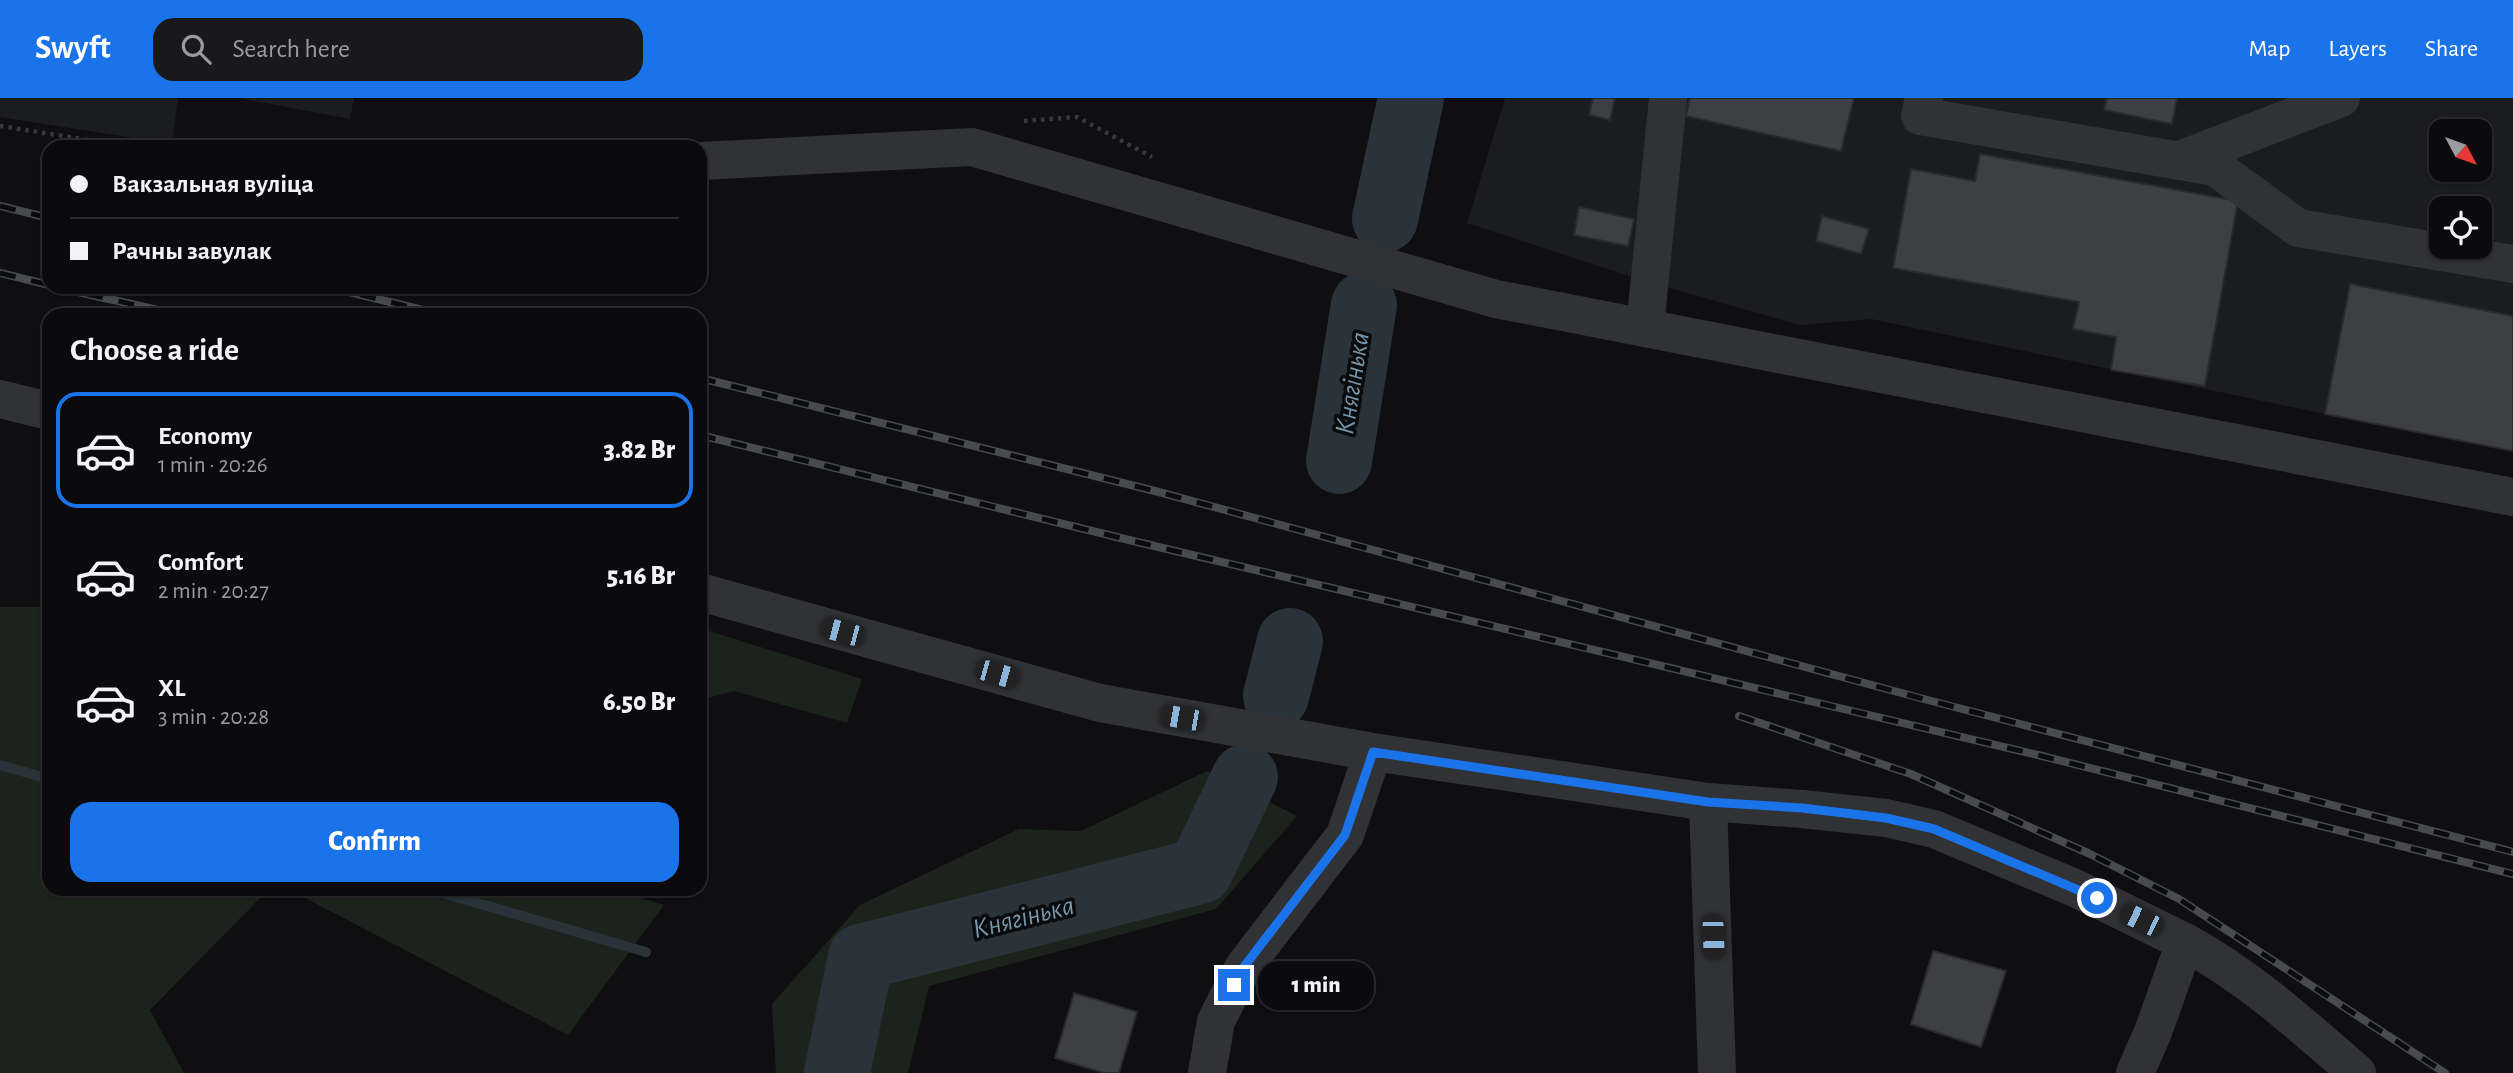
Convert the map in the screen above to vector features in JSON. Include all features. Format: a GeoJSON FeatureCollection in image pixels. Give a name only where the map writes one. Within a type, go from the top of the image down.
{"type":"FeatureCollection","features":[{"type":"Feature","properties":{"kind":"street"},"geometry":{"type":"LineString","coordinates":[[1645,327],[1668,98]]}},
{"type":"Feature","properties":{"kind":"street"},"geometry":{"type":"LineString","coordinates":[[1924,98],[1920,116],[2215,167],[2298,228],[2513,264]]}},
{"type":"Feature","properties":{"kind":"street"},"geometry":{"type":"LineString","coordinates":[[2176,161],[2341,98]]}},
{"type":"Feature","properties":{"kind":"street"},"geometry":{"type":"LineString","coordinates":[[707,161],[972,147],[1496,299],[2513,497]]}},
{"type":"Feature","properties":{"kind":"street"},"geometry":{"type":"LineString","coordinates":[[0,399],[42,409]]}},
{"type":"Feature","properties":{"kind":"street"},"geometry":{"type":"LineString","coordinates":[[707,594],[1100,703],[1373,752],[1708,802],[1886,818],[1934,829],[2075,888],[2217,960],[2259,990],[2357,1073]]}},
{"type":"Feature","properties":{"kind":"street"},"geometry":{"type":"LineString","coordinates":[[1207,1073],[1216,1021],[1243,968],[1345,835],[1373,752]]}},
{"type":"Feature","properties":{"kind":"street"},"geometry":{"type":"LineString","coordinates":[[1708,802],[1717,1073]]}},
{"type":"Feature","properties":{"kind":"street"},"geometry":{"type":"LineString","coordinates":[[2135,1073],[2153,1032],[2185,942]]}},
{"type":"Feature","properties":{"kind":"path"},"geometry":{"type":"LineString","coordinates":[[0,126],[88,140]]}},
{"type":"Feature","properties":{"kind":"shaded area"},"geometry":{"type":"Polygon","coordinates":[[[0,98],[178,98],[173,140],[147,140],[0,117],[0,98]]]}},
{"type":"Feature","properties":{"kind":"shaded area"},"geometry":{"type":"Polygon","coordinates":[[[239,98],[354,98],[350,119],[239,98]]]}},
{"type":"Feature","properties":{"kind":"shaded area"},"geometry":{"type":"Polygon","coordinates":[[[1505,98],[2513,98],[2513,451],[1871,319],[1800,325],[1651,283],[1467,223],[1505,98]]]}},
{"type":"Feature","properties":{"kind":"shaded area"},"geometry":{"type":"Polygon","coordinates":[[[0,607],[42,607],[42,896],[262,896],[150,1010],[184,1073],[0,1073],[0,607]]]}},
{"type":"Feature","properties":{"kind":"shaded area"},"geometry":{"type":"Polygon","coordinates":[[[707,630],[862,679],[847,723],[734,691],[707,698],[707,630]]]}},
{"type":"Feature","properties":{"kind":"shaded area"},"geometry":{"type":"Polygon","coordinates":[[[1207,771],[1297,816],[1216,909],[929,986],[908,1073],[776,1073],[772,1004],[860,905],[1019,829],[1081,831],[1207,771]]]}},
{"type":"Feature","properties":{"kind":"shaded area"},"geometry":{"type":"Polygon","coordinates":[[[301,896],[634,896],[664,905],[568,1035],[301,896]]]}},
{"type":"Feature","properties":{"kind":"building"},"geometry":{"type":"Polygon","coordinates":[[[1593,98],[1615,98],[1610,120],[1589,115],[1593,98]]]}},
{"type":"Feature","properties":{"kind":"building"},"geometry":{"type":"Polygon","coordinates":[[[1690,98],[1854,98],[1841,151],[1686,116],[1690,98]]]}},
{"type":"Feature","properties":{"kind":"building"},"geometry":{"type":"Polygon","coordinates":[[[2107,98],[2177,98],[2172,124],[2104,110],[2107,98]]]}},
{"type":"Feature","properties":{"kind":"building"},"geometry":{"type":"Polygon","coordinates":[[[1980,154],[2238,201],[2205,386],[2111,370],[2116,337],[2073,329],[2079,302],[1893,268],[1911,169],[1975,181],[1980,154]]]}},
{"type":"Feature","properties":{"kind":"building"},"geometry":{"type":"Polygon","coordinates":[[[1579,207],[1634,219],[1628,246],[1574,235],[1579,207]]]}},
{"type":"Feature","properties":{"kind":"building"},"geometry":{"type":"Polygon","coordinates":[[[1822,216],[1869,229],[1861,254],[1816,241],[1822,216]]]}},
{"type":"Feature","properties":{"kind":"building"},"geometry":{"type":"Polygon","coordinates":[[[2350,284],[2513,316],[2513,451],[2325,414],[2350,284]]]}},
{"type":"Feature","properties":{"kind":"building"},"geometry":{"type":"Polygon","coordinates":[[[1933,951],[2006,971],[1981,1047],[1911,1024],[1933,951]]]}},
{"type":"Feature","properties":{"kind":"building"},"geometry":{"type":"Polygon","coordinates":[[[1074,993],[1137,1012],[1119,1073],[1104,1073],[1055,1058],[1074,993]]]}},
{"type":"Feature","properties":{"kind":"waterway","name":"Княгінька"},"geometry":{"type":"LineString","coordinates":[[1385,219],[1411,98]]}},
{"type":"Feature","properties":{"kind":"waterway","name":"Княгінька"},"geometry":{"type":"LineString","coordinates":[[1339,461],[1364,305]]}},
{"type":"Feature","properties":{"kind":"waterway","name":"Княгінька"},"geometry":{"type":"LineString","coordinates":[[1276,696],[1290,641]]}},
{"type":"Feature","properties":{"kind":"waterway"},"geometry":{"type":"LineString","coordinates":[[0,765],[42,777]]}},
{"type":"Feature","properties":{"kind":"waterway","name":"Княгінька"},"geometry":{"type":"LineString","coordinates":[[837,1073],[861,957],[1200,871],[1245,777]]}},
{"type":"Feature","properties":{"kind":"waterway"},"geometry":{"type":"LineString","coordinates":[[453,896],[646,952]]}},
{"type":"Feature","properties":{"kind":"railway"},"geometry":{"type":"LineString","coordinates":[[0,206],[42,216]]}},
{"type":"Feature","properties":{"kind":"railway"},"geometry":{"type":"LineString","coordinates":[[0,273],[42,283]]}},
{"type":"Feature","properties":{"kind":"railway"},"geometry":{"type":"LineString","coordinates":[[87,294],[149,308]]}},
{"type":"Feature","properties":{"kind":"railway"},"geometry":{"type":"LineString","coordinates":[[358,294],[414,308]]}},
{"type":"Feature","properties":{"kind":"railway"},"geometry":{"type":"LineString","coordinates":[[707,380],[1155,491],[1920,698],[2513,852]]}},
{"type":"Feature","properties":{"kind":"railway"},"geometry":{"type":"LineString","coordinates":[[707,437],[1129,540],[2038,755],[2513,874]]}},
{"type":"Feature","properties":{"kind":"railway"},"geometry":{"type":"LineString","coordinates":[[1739,716],[1911,774],[2088,853],[2179,899],[2445,1073]]}},
{"type":"Feature","properties":{"kind":"route"},"geometry":{"type":"LineString","coordinates":[[1234,985],[1243,968],[1345,835],[1373,752],[1708,802],[1802,808],[1886,818],[1934,829],[2097,898]]}}]}
